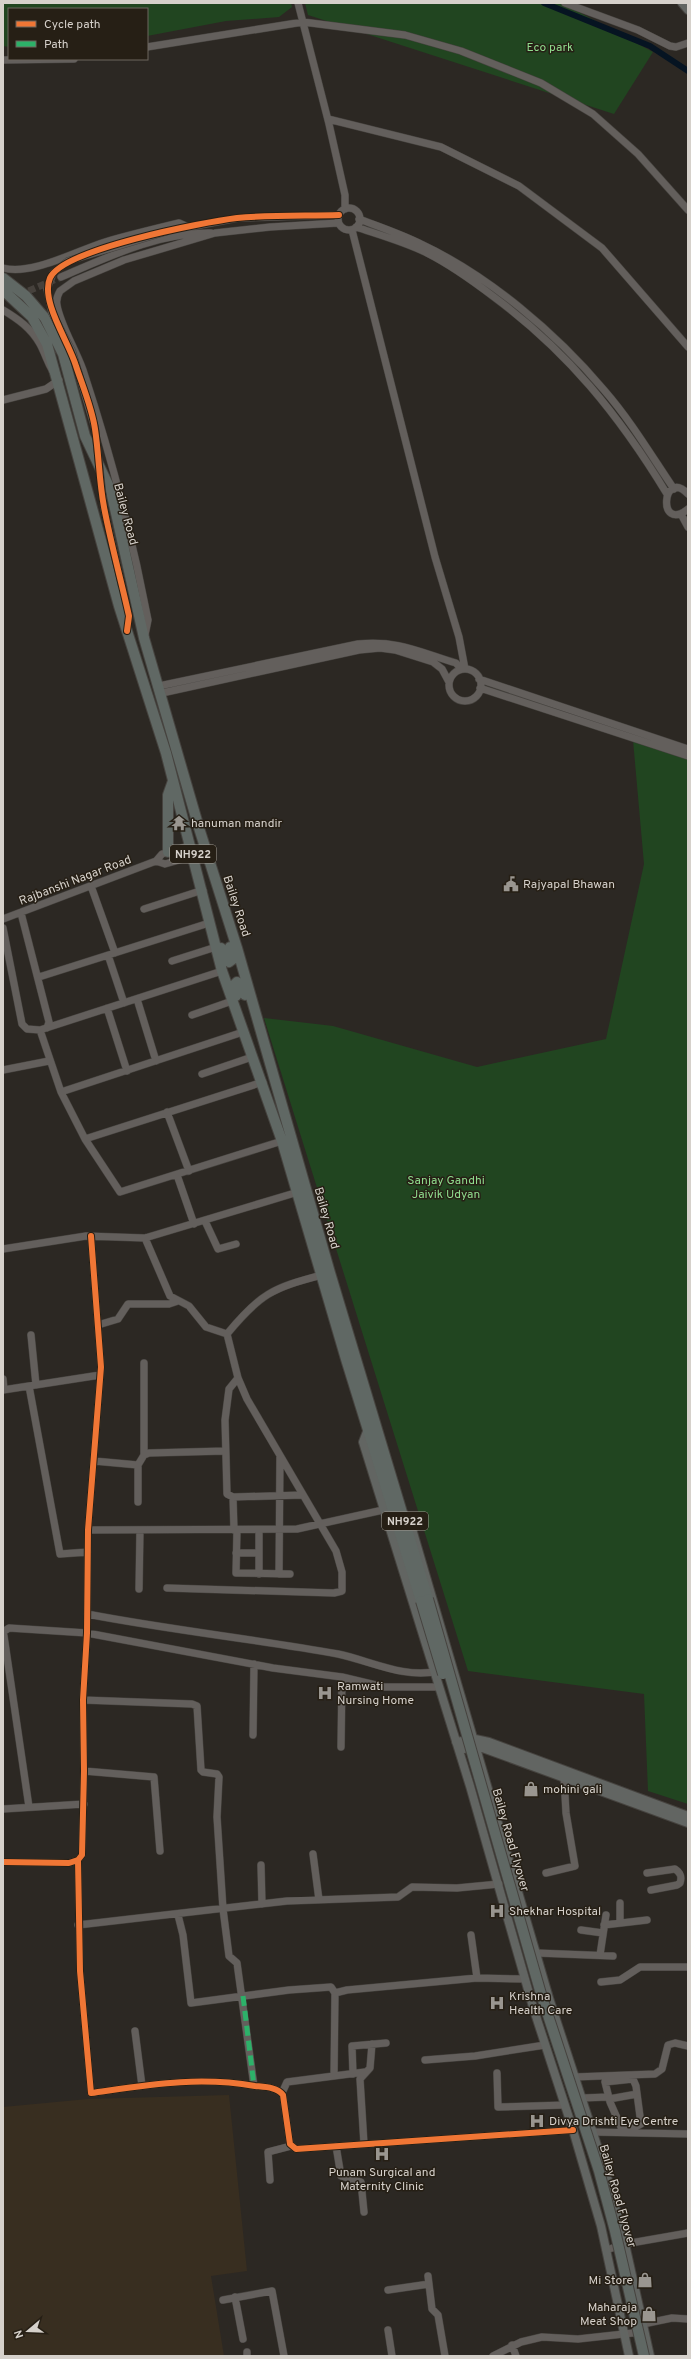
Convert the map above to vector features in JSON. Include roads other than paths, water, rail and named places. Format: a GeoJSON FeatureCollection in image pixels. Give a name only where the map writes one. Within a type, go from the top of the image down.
{"type":"FeatureCollection","features":[{"type":"Feature","properties":{"kind":"highway","name":"Bailey Road"},"geometry":{"type":"LineString","coordinates":[[3,278],[26,296],[45,318],[63,354],[85,436],[111,491],[144,638],[220,900],[237,948],[372,1426]]}},
{"type":"Feature","properties":{"kind":"highway","name":"Bailey Road"},"geometry":{"type":"LineString","coordinates":[[3,290],[32,317],[40,329],[58,380],[127,631],[166,753],[204,892],[209,923],[222,971],[252,1057],[261,1077],[298,1192],[322,1275],[372,1426]]}},
{"type":"Feature","properties":{"kind":"highway"},"geometry":{"type":"LineString","coordinates":[[168,852],[168,795],[173,780]]}},
{"type":"Feature","properties":{"kind":"highway"},"geometry":{"type":"LineString","coordinates":[[204,892],[224,956],[230,962],[232,956],[220,900]]}},
{"type":"Feature","properties":{"kind":"highway"},"geometry":{"type":"LineString","coordinates":[[255,1014],[240,983],[236,982],[234,988],[261,1077]]}},
{"type":"Feature","properties":{"kind":"highway","name":"Bailey Road Flyover"},"geometry":{"type":"LineString","coordinates":[[372,1426],[541,1994],[599,2171],[616,2231],[644,2356]]}},
{"type":"Feature","properties":{"kind":"highway","name":"Bailey Road Flyover"},"geometry":{"type":"LineString","coordinates":[[425,1600],[535,1997],[593,2173],[624,2293],[638,2356]]}},
{"type":"Feature","properties":{"kind":"main road"},"geometry":{"type":"LineString","coordinates":[[682,3],[688,10]]}},
{"type":"Feature","properties":{"kind":"main road"},"geometry":{"type":"LineString","coordinates":[[629,2356],[606,2250],[583,2164],[525,1979],[503,1897],[470,1786],[363,1442],[372,1426],[382,1429],[454,1668],[537,1953],[593,2132],[625,2244],[650,2356]]}},
{"type":"Feature","properties":{"kind":"main road"},"geometry":{"type":"LineString","coordinates":[[447,1712],[465,1706]]}},
{"type":"Feature","properties":{"kind":"main road"},"geometry":{"type":"LineString","coordinates":[[476,1743],[564,1778],[688,1823]]}},
{"type":"Feature","properties":{"kind":"main road"},"geometry":{"type":"LineString","coordinates":[[457,1746],[476,1743],[688,1816]]}},
{"type":"Feature","properties":{"kind":"main road"},"geometry":{"type":"LineString","coordinates":[[470,1786],[488,1783]]}},
{"type":"Feature","properties":{"kind":"main road"},"geometry":{"type":"LineString","coordinates":[[492,1859],[509,1854]]}},
{"type":"Feature","properties":{"kind":"main road"},"geometry":{"type":"LineString","coordinates":[[503,1897],[520,1892]]}},
{"type":"Feature","properties":{"kind":"main road"},"geometry":{"type":"LineString","coordinates":[[559,2086],[576,2080]]}},
{"type":"Feature","properties":{"kind":"main road"},"geometry":{"type":"LineString","coordinates":[[583,2164],[601,2159]]}},
{"type":"Feature","properties":{"kind":"street"},"geometry":{"type":"LineString","coordinates":[[298,3],[328,119],[345,195],[345,209],[339,215],[338,223],[342,228],[354,228],[402,242],[429,254],[485,290],[539,332],[565,356],[601,396],[671,491]]}},
{"type":"Feature","properties":{"kind":"street"},"geometry":{"type":"LineString","coordinates":[[565,3],[638,30],[670,46],[676,47],[688,43]]}},
{"type":"Feature","properties":{"kind":"street"},"geometry":{"type":"LineString","coordinates":[[148,48],[303,22],[405,35],[461,51],[541,83],[593,114],[638,154],[688,210]]}},
{"type":"Feature","properties":{"kind":"street"},"geometry":{"type":"LineString","coordinates":[[328,119],[441,147],[520,186],[602,248],[688,347]]}},
{"type":"Feature","properties":{"kind":"street"},"geometry":{"type":"LineString","coordinates":[[345,209],[355,211],[359,219],[415,241],[445,257],[480,279],[528,315],[565,347],[604,390],[632,426],[671,491]]}},
{"type":"Feature","properties":{"kind":"street"},"geometry":{"type":"LineString","coordinates":[[127,631],[129,616],[104,508],[95,428],[72,351],[52,313],[47,289],[53,272],[68,261],[168,231],[188,227],[228,220],[339,215]]}},
{"type":"Feature","properties":{"kind":"street"},"geometry":{"type":"LineString","coordinates":[[359,219],[354,228],[435,557],[459,637],[463,669]]}},
{"type":"Feature","properties":{"kind":"street"},"geometry":{"type":"LineString","coordinates":[[228,220],[229,231]]}},
{"type":"Feature","properties":{"kind":"street"},"geometry":{"type":"LineString","coordinates":[[3,268],[14,270],[28,269],[106,242],[178,223],[188,227]]}},
{"type":"Feature","properties":{"kind":"street"},"geometry":{"type":"LineString","coordinates":[[61,277],[120,252],[146,244],[198,233],[215,233],[338,223]]}},
{"type":"Feature","properties":{"kind":"street"},"geometry":{"type":"LineString","coordinates":[[144,638],[148,620],[122,501],[99,418],[78,354],[59,314],[57,297],[65,285],[124,260],[215,233]]}},
{"type":"Feature","properties":{"kind":"street"},"geometry":{"type":"LineString","coordinates":[[3,310],[33,332],[48,366],[58,380],[46,389],[3,400]]}},
{"type":"Feature","properties":{"kind":"street"},"geometry":{"type":"LineString","coordinates":[[688,493],[681,489],[671,491],[665,501],[667,508],[673,513],[680,514],[688,509]]}},
{"type":"Feature","properties":{"kind":"street"},"geometry":{"type":"LineString","coordinates":[[680,514],[688,527]]}},
{"type":"Feature","properties":{"kind":"street"},"geometry":{"type":"LineString","coordinates":[[380,642],[396,644],[456,663],[463,669],[475,672],[480,679],[480,688],[474,698],[462,701],[452,694],[449,682],[442,669],[433,662],[395,650],[380,648],[359,650],[160,689],[358,644],[380,642]]}},
{"type":"Feature","properties":{"kind":"street"},"geometry":{"type":"LineString","coordinates":[[449,682],[453,674],[463,669]]}},
{"type":"Feature","properties":{"kind":"street"},"geometry":{"type":"LineString","coordinates":[[480,679],[688,749]]}},
{"type":"Feature","properties":{"kind":"street"},"geometry":{"type":"LineString","coordinates":[[480,688],[688,756]]}},
{"type":"Feature","properties":{"kind":"street"},"geometry":{"type":"LineString","coordinates":[[168,852],[191,845]]}},
{"type":"Feature","properties":{"kind":"street","name":"Rajbanshi Nagar Road"},"geometry":{"type":"LineString","coordinates":[[156,862],[162,854],[168,852]]}},
{"type":"Feature","properties":{"kind":"street","name":"Rajbanshi Nagar Road"},"geometry":{"type":"LineString","coordinates":[[3,919],[156,862],[165,864],[193,856]]}},
{"type":"Feature","properties":{"kind":"street"},"geometry":{"type":"LineString","coordinates":[[91,886],[112,954],[124,1003]]}},
{"type":"Feature","properties":{"kind":"street"},"geometry":{"type":"LineString","coordinates":[[144,909],[204,892]]}},
{"type":"Feature","properties":{"kind":"street"},"geometry":{"type":"LineString","coordinates":[[20,913],[39,977],[49,1022],[43,1029]]}},
{"type":"Feature","properties":{"kind":"street"},"geometry":{"type":"LineString","coordinates":[[39,977],[209,923]]}},
{"type":"Feature","properties":{"kind":"street"},"geometry":{"type":"LineString","coordinates":[[3,928],[22,1024],[27,1029],[43,1029],[222,971]]}},
{"type":"Feature","properties":{"kind":"street"},"geometry":{"type":"LineString","coordinates":[[172,961],[216,947]]}},
{"type":"Feature","properties":{"kind":"street"},"geometry":{"type":"LineString","coordinates":[[137,999],[156,1061]]}},
{"type":"Feature","properties":{"kind":"street"},"geometry":{"type":"LineString","coordinates":[[192,1016],[232,1001]]}},
{"type":"Feature","properties":{"kind":"street"},"geometry":{"type":"LineString","coordinates":[[107,1008],[127,1071]]}},
{"type":"Feature","properties":{"kind":"street"},"geometry":{"type":"LineString","coordinates":[[43,1029],[49,1061],[61,1092],[86,1139],[120,1192],[282,1141]]}},
{"type":"Feature","properties":{"kind":"street"},"geometry":{"type":"LineString","coordinates":[[61,1092],[243,1032]]}},
{"type":"Feature","properties":{"kind":"street"},"geometry":{"type":"LineString","coordinates":[[202,1074],[252,1057]]}},
{"type":"Feature","properties":{"kind":"street"},"geometry":{"type":"LineString","coordinates":[[3,1070],[49,1061]]}},
{"type":"Feature","properties":{"kind":"street"},"geometry":{"type":"LineString","coordinates":[[86,1139],[167,1112],[261,1077]]}},
{"type":"Feature","properties":{"kind":"street"},"geometry":{"type":"LineString","coordinates":[[167,1112],[189,1171]]}},
{"type":"Feature","properties":{"kind":"street"},"geometry":{"type":"LineString","coordinates":[[177,1175],[194,1224]]}},
{"type":"Feature","properties":{"kind":"street"},"geometry":{"type":"LineString","coordinates":[[3,1249],[90,1236],[145,1238],[298,1192]]}},
{"type":"Feature","properties":{"kind":"street"},"geometry":{"type":"LineString","coordinates":[[205,1221],[218,1249],[236,1244]]}},
{"type":"Feature","properties":{"kind":"street"},"geometry":{"type":"LineString","coordinates":[[3,1862],[69,1863],[78,1860],[82,1855],[84,1804],[83,1700],[87,1633],[88,1530],[100,1375],[98,1326],[90,1236]]}},
{"type":"Feature","properties":{"kind":"street"},"geometry":{"type":"LineString","coordinates":[[145,1238],[167,1291],[178,1301],[189,1306],[206,1327],[227,1334]]}},
{"type":"Feature","properties":{"kind":"street"},"geometry":{"type":"LineString","coordinates":[[227,1334],[248,1309],[271,1291],[322,1275]]}},
{"type":"Feature","properties":{"kind":"street"},"geometry":{"type":"LineString","coordinates":[[98,1326],[120,1318],[128,1304],[169,1304],[178,1301]]}},
{"type":"Feature","properties":{"kind":"street"},"geometry":{"type":"LineString","coordinates":[[167,1588],[340,1593],[342,1591],[341,1567],[336,1552],[302,1495],[238,1378],[227,1334]]}},
{"type":"Feature","properties":{"kind":"street"},"geometry":{"type":"LineString","coordinates":[[31,1335],[33,1385],[60,1554],[88,1552]]}},
{"type":"Feature","properties":{"kind":"street"},"geometry":{"type":"LineString","coordinates":[[138,1502],[138,1465],[144,1455],[144,1363]]}},
{"type":"Feature","properties":{"kind":"street"},"geometry":{"type":"LineString","coordinates":[[3,1379],[4,1390],[100,1375]]}},
{"type":"Feature","properties":{"kind":"street"},"geometry":{"type":"LineString","coordinates":[[238,1378],[228,1392],[225,1451],[226,1490],[228,1496],[302,1495]]}},
{"type":"Feature","properties":{"kind":"street"},"geometry":{"type":"LineString","coordinates":[[144,1455],[149,1453],[225,1451]]}},
{"type":"Feature","properties":{"kind":"street"},"geometry":{"type":"LineString","coordinates":[[279,1574],[278,1496],[280,1455]]}},
{"type":"Feature","properties":{"kind":"street"},"geometry":{"type":"LineString","coordinates":[[94,1461],[138,1465]]}},
{"type":"Feature","properties":{"kind":"street"},"geometry":{"type":"LineString","coordinates":[[233,1497],[236,1530],[236,1573],[290,1574]]}},
{"type":"Feature","properties":{"kind":"street"},"geometry":{"type":"LineString","coordinates":[[88,1530],[278,1530],[320,1525],[383,1510]]}},
{"type":"Feature","properties":{"kind":"street"},"geometry":{"type":"LineString","coordinates":[[139,1589],[140,1530]]}},
{"type":"Feature","properties":{"kind":"street"},"geometry":{"type":"LineString","coordinates":[[259,1530],[260,1574]]}},
{"type":"Feature","properties":{"kind":"street"},"geometry":{"type":"LineString","coordinates":[[236,1554],[259,1553]]}},
{"type":"Feature","properties":{"kind":"street"},"geometry":{"type":"LineString","coordinates":[[87,1614],[338,1654],[402,1672],[435,1672],[454,1668]]}},
{"type":"Feature","properties":{"kind":"street"},"geometry":{"type":"LineString","coordinates":[[29,1807],[3,1632],[9,1628],[87,1633],[254,1664],[342,1677],[384,1687],[439,1687]]}},
{"type":"Feature","properties":{"kind":"street"},"geometry":{"type":"LineString","coordinates":[[253,1735],[254,1664]]}},
{"type":"Feature","properties":{"kind":"street"},"geometry":{"type":"LineString","coordinates":[[341,1747],[342,1677]]}},
{"type":"Feature","properties":{"kind":"street"},"geometry":{"type":"LineString","coordinates":[[83,1700],[192,1704],[197,1706],[201,1770],[203,1772],[215,1774],[219,1777],[217,1817],[223,1909],[229,1956],[237,1961],[243,1996],[254,2086]]}},
{"type":"Feature","properties":{"kind":"street"},"geometry":{"type":"LineString","coordinates":[[84,1771],[154,1777],[160,1851]]}},
{"type":"Feature","properties":{"kind":"street"},"geometry":{"type":"LineString","coordinates":[[546,1873],[575,1866],[566,1813],[564,1778]]}},
{"type":"Feature","properties":{"kind":"street"},"geometry":{"type":"LineString","coordinates":[[3,1809],[84,1804]]}},
{"type":"Feature","properties":{"kind":"street"},"geometry":{"type":"LineString","coordinates":[[313,1854],[319,1900]]}},
{"type":"Feature","properties":{"kind":"street"},"geometry":{"type":"LineString","coordinates":[[78,1860],[80,1971],[91,2093],[182,2081],[218,2080],[275,2089],[282,2093]]}},
{"type":"Feature","properties":{"kind":"street"},"geometry":{"type":"LineString","coordinates":[[261,1865],[262,1904]]}},
{"type":"Feature","properties":{"kind":"street"},"geometry":{"type":"LineString","coordinates":[[647,1873],[676,1869],[684,1875],[680,1883],[677,1885],[651,1890]]}},
{"type":"Feature","properties":{"kind":"street"},"geometry":{"type":"LineString","coordinates":[[78,1925],[262,1904],[398,1896],[412,1887],[457,1888],[499,1884]]}},
{"type":"Feature","properties":{"kind":"street"},"geometry":{"type":"LineString","coordinates":[[620,1903],[620,1923]]}},
{"type":"Feature","properties":{"kind":"street"},"geometry":{"type":"LineString","coordinates":[[178,1914],[183,1935],[192,2003],[330,1987],[335,1993],[334,2076]]}},
{"type":"Feature","properties":{"kind":"street"},"geometry":{"type":"LineString","coordinates":[[600,1955],[606,1915]]}},
{"type":"Feature","properties":{"kind":"street"},"geometry":{"type":"LineString","coordinates":[[581,1930],[604,1929],[620,1923],[647,1920]]}},
{"type":"Feature","properties":{"kind":"street"},"geometry":{"type":"LineString","coordinates":[[471,1935],[477,1978]]}},
{"type":"Feature","properties":{"kind":"street"},"geometry":{"type":"LineString","coordinates":[[537,1953],[613,1956]]}},
{"type":"Feature","properties":{"kind":"street"},"geometry":{"type":"LineString","coordinates":[[601,1982],[620,1980],[640,1967],[688,1966]]}},
{"type":"Feature","properties":{"kind":"street"},"geometry":{"type":"LineString","coordinates":[[335,1993],[347,1990],[477,1978],[525,1979]]}},
{"type":"Feature","properties":{"kind":"street"},"geometry":{"type":"LineString","coordinates":[[136,2031],[142,2086]]}},
{"type":"Feature","properties":{"kind":"street"},"geometry":{"type":"LineString","coordinates":[[576,2080],[655,2074],[662,2068],[668,2045],[676,2043],[688,2046]]}},
{"type":"Feature","properties":{"kind":"street"},"geometry":{"type":"LineString","coordinates":[[364,2144],[360,2079],[371,2065],[372,2044]]}},
{"type":"Feature","properties":{"kind":"street"},"geometry":{"type":"LineString","coordinates":[[353,2074],[351,2048],[357,2045],[386,2044]]}},
{"type":"Feature","properties":{"kind":"street"},"geometry":{"type":"LineString","coordinates":[[425,2060],[475,2056],[545,2045]]}},
{"type":"Feature","properties":{"kind":"street"},"geometry":{"type":"LineString","coordinates":[[291,2146],[282,2093],[287,2082],[365,2072]]}},
{"type":"Feature","properties":{"kind":"street"},"geometry":{"type":"LineString","coordinates":[[497,2073],[498,2107],[565,2105]]}},
{"type":"Feature","properties":{"kind":"street"},"geometry":{"type":"LineString","coordinates":[[633,2079],[637,2094],[641,2124],[634,2128],[621,2127],[609,2098],[605,2082],[633,2079]]}},
{"type":"Feature","properties":{"kind":"street"},"geometry":{"type":"LineString","coordinates":[[582,2098],[609,2098],[637,2094]]}},
{"type":"Feature","properties":{"kind":"street"},"geometry":{"type":"LineString","coordinates":[[270,2180],[268,2152],[291,2146],[296,2149],[573,2130]]}},
{"type":"Feature","properties":{"kind":"street"},"geometry":{"type":"LineString","coordinates":[[593,2132],[688,2134]]}},
{"type":"Feature","properties":{"kind":"street"},"geometry":{"type":"LineString","coordinates":[[336,2146],[341,2176],[362,2182],[364,2212]]}},
{"type":"Feature","properties":{"kind":"street"},"geometry":{"type":"LineString","coordinates":[[606,2250],[625,2244],[688,2233]]}},
{"type":"Feature","properties":{"kind":"street"},"geometry":{"type":"LineString","coordinates":[[428,2276],[432,2310],[438,2314],[445,2356]]}},
{"type":"Feature","properties":{"kind":"street"},"geometry":{"type":"LineString","coordinates":[[388,2290],[429,2284]]}},
{"type":"Feature","properties":{"kind":"street"},"geometry":{"type":"LineString","coordinates":[[223,2300],[272,2291],[284,2356]]}},
{"type":"Feature","properties":{"kind":"street"},"geometry":{"type":"LineString","coordinates":[[235,2297],[243,2339]]}},
{"type":"Feature","properties":{"kind":"street"},"geometry":{"type":"LineString","coordinates":[[493,2356],[512,2345],[542,2337],[578,2339],[624,2334],[672,2318],[688,2319]]}},
{"type":"Feature","properties":{"kind":"street"},"geometry":{"type":"LineString","coordinates":[[388,2330],[392,2356]]}},
{"type":"Feature","properties":{"kind":"street"},"geometry":{"type":"LineString","coordinates":[[512,2345],[516,2356]]}},
{"type":"Feature","properties":{"kind":"waterway"},"geometry":{"type":"LineString","coordinates":[[544,3],[650,46],[688,71]]}},
{"type":"Feature","properties":{"kind":"tunnel"},"geometry":{"type":"LineString","coordinates":[[19,295],[61,277]]}},
{"type":"Feature","properties":{"kind":"place","name":"hanuman mandir"},"geometry":{"type":"Point","coordinates":[179,823]}},
{"type":"Feature","properties":{"kind":"place","name":"Rajyapal Bhawan"},"geometry":{"type":"Point","coordinates":[511,884]}},
{"type":"Feature","properties":{"kind":"place","name":"Ramwati Nursing Home"},"geometry":{"type":"Point","coordinates":[325,1693]}},
{"type":"Feature","properties":{"kind":"place","name":"mohini gali"},"geometry":{"type":"Point","coordinates":[531,1789]}},
{"type":"Feature","properties":{"kind":"place","name":"Shekhar Hospital"},"geometry":{"type":"Point","coordinates":[497,1911]}},
{"type":"Feature","properties":{"kind":"place","name":"Krishna Health Care"},"geometry":{"type":"Point","coordinates":[497,2003]}},
{"type":"Feature","properties":{"kind":"place","name":"Divya Drishti Eye Centre"},"geometry":{"type":"Point","coordinates":[537,2121]}},
{"type":"Feature","properties":{"kind":"place","name":"Punam Surgical and Maternity Clinic"},"geometry":{"type":"Point","coordinates":[382,2154]}},
{"type":"Feature","properties":{"kind":"place","name":"Mi Store"},"geometry":{"type":"Point","coordinates":[645,2280]}},
{"type":"Feature","properties":{"kind":"place","name":"Maharaja Meat Shop"},"geometry":{"type":"Point","coordinates":[649,2314]}},
{"type":"Feature","properties":{"kind":"park label","name":"Eco park"},"geometry":{"type":"Point","coordinates":[550,47]}},
{"type":"Feature","properties":{"kind":"park label","name":"Sanjay Gandhi Jaivik Udyan"},"geometry":{"type":"Point","coordinates":[446,1187]}}]}
